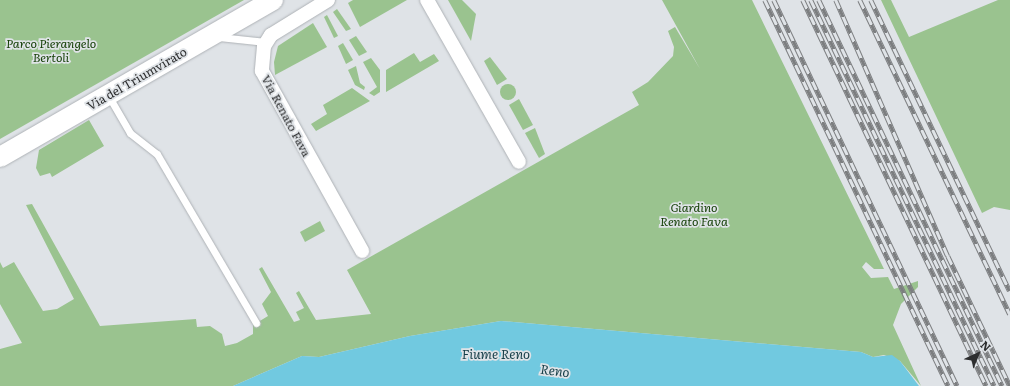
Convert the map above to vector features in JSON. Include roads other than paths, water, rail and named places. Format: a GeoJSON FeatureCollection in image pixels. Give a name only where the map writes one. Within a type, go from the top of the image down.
{"type":"FeatureCollection","features":[{"type":"Feature","properties":{"kind":"main road","name":"Via del Triumvirato"},"geometry":{"type":"LineString","coordinates":[[0,157],[273,0]]}},
{"type":"Feature","properties":{"kind":"street"},"geometry":{"type":"LineString","coordinates":[[266,42],[278,29],[328,0]]}},
{"type":"Feature","properties":{"kind":"street"},"geometry":{"type":"LineString","coordinates":[[427,0],[519,162]]}},
{"type":"Feature","properties":{"kind":"street","name":"Via Renato Fava"},"geometry":{"type":"LineString","coordinates":[[266,42],[262,61],[267,83],[362,251]]}},
{"type":"Feature","properties":{"kind":"lane"},"geometry":{"type":"LineString","coordinates":[[211,36],[266,42]]}},
{"type":"Feature","properties":{"kind":"lane"},"geometry":{"type":"LineString","coordinates":[[108,95],[130,133],[157,154],[256,323]]}},
{"type":"Feature","properties":{"kind":"water","name":"Fiume Reno"},"geometry":{"type":"Polygon","coordinates":[[[501,321],[861,352],[873,357],[892,355],[900,361],[919,386],[233,386],[302,356],[319,357],[410,336],[501,321]]]}},
{"type":"Feature","properties":{"kind":"railway"},"geometry":{"type":"LineString","coordinates":[[765,0],[948,386]]}},
{"type":"Feature","properties":{"kind":"railway"},"geometry":{"type":"LineString","coordinates":[[774,0],[957,386]]}},
{"type":"Feature","properties":{"kind":"railway"},"geometry":{"type":"LineString","coordinates":[[803,0],[986,386]]}},
{"type":"Feature","properties":{"kind":"railway"},"geometry":{"type":"LineString","coordinates":[[811,0],[994,386]]}},
{"type":"Feature","properties":{"kind":"railway"},"geometry":{"type":"LineString","coordinates":[[819,0],[1002,386]]}},
{"type":"Feature","properties":{"kind":"railway"},"geometry":{"type":"LineString","coordinates":[[836,0],[948,256],[1010,386]]}},
{"type":"Feature","properties":{"kind":"railway"},"geometry":{"type":"LineString","coordinates":[[860,0],[1010,314]]}},
{"type":"Feature","properties":{"kind":"railway"},"geometry":{"type":"LineString","coordinates":[[871,0],[1010,291]]}},
{"type":"Feature","properties":{"kind":"park label","name":"Parco Pierangelo Bertoli"},"geometry":{"type":"Point","coordinates":[51,51]}},
{"type":"Feature","properties":{"kind":"park label","name":"Giardino Renato Fava"},"geometry":{"type":"Point","coordinates":[694,215]}},
{"type":"Feature","properties":{"kind":"water label","name":"Reno"},"geometry":{"type":"Point","coordinates":[555,371]}}]}
